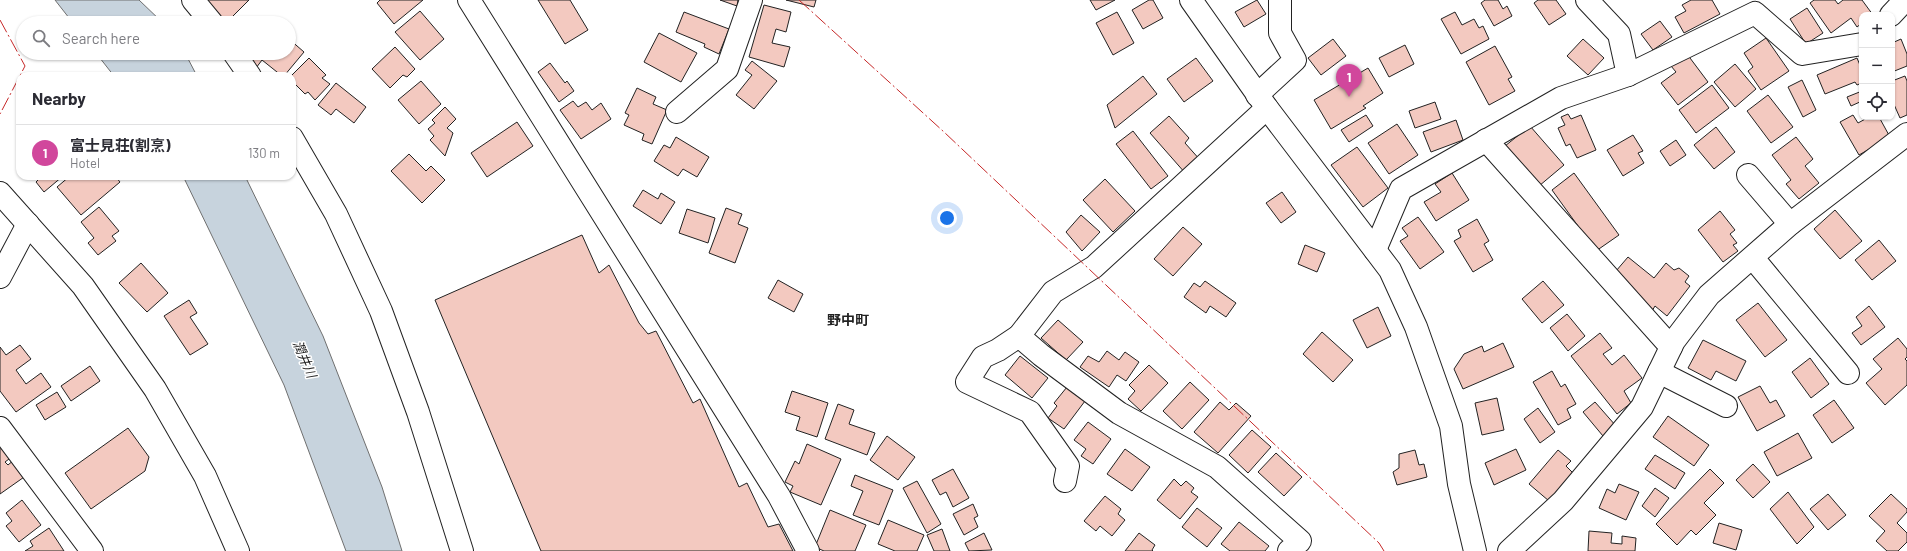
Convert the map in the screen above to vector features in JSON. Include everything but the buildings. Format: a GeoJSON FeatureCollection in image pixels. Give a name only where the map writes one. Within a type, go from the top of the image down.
{"type":"FeatureCollection","features":[{"type":"Feature","properties":{"kind":"street"},"geometry":{"type":"LineString","coordinates":[[193,0],[206,16]]}},
{"type":"Feature","properties":{"kind":"street"},"geometry":{"type":"LineString","coordinates":[[469,0],[780,496],[808,551]]}},
{"type":"Feature","properties":{"kind":"street"},"geometry":{"type":"LineString","coordinates":[[677,112],[727,69],[751,0]]}},
{"type":"Feature","properties":{"kind":"street"},"geometry":{"type":"LineString","coordinates":[[1191,0],[1262,102],[1390,270],[1416,327],[1451,426],[1459,484],[1475,551]]}},
{"type":"Feature","properties":{"kind":"street"},"geometry":{"type":"LineString","coordinates":[[1065,481],[1068,466],[1030,412],[967,382],[983,357],[998,350],[1019,336],[1053,292],[1094,267],[1262,102],[1295,60],[1280,32],[1280,0]]}},
{"type":"Feature","properties":{"kind":"street"},"geometry":{"type":"LineString","coordinates":[[1587,0],[1619,34],[1628,75]]}},
{"type":"Feature","properties":{"kind":"street"},"geometry":{"type":"LineString","coordinates":[[1894,12],[1905,0]]}},
{"type":"Feature","properties":{"kind":"street"},"geometry":{"type":"LineString","coordinates":[[1375,250],[1401,189],[1561,98],[1628,75],[1749,7],[1802,54],[1859,44]]}},
{"type":"Feature","properties":{"kind":"street"},"geometry":{"type":"LineString","coordinates":[[239,60],[247,72]]}},
{"type":"Feature","properties":{"kind":"street"},"geometry":{"type":"LineString","coordinates":[[1509,551],[1563,501],[1642,407],[1671,346],[1709,295],[1790,224],[1907,134]]}},
{"type":"Feature","properties":{"kind":"street"},"geometry":{"type":"LineString","coordinates":[[1486,140],[1671,346]]}},
{"type":"Feature","properties":{"kind":"street"},"geometry":{"type":"LineString","coordinates":[[296,145],[336,214],[381,311],[418,412],[462,551]]}},
{"type":"Feature","properties":{"kind":"street"},"geometry":{"type":"LineString","coordinates":[[1748,175],[1790,224]]}},
{"type":"Feature","properties":{"kind":"street"},"geometry":{"type":"LineString","coordinates":[[0,277],[14,208]]}},
{"type":"Feature","properties":{"kind":"street"},"geometry":{"type":"LineString","coordinates":[[14,208],[83,286],[155,389],[204,476],[238,551]]}},
{"type":"Feature","properties":{"kind":"street"},"geometry":{"type":"LineString","coordinates":[[1753,258],[1848,373]]}},
{"type":"Feature","properties":{"kind":"street"},"geometry":{"type":"LineString","coordinates":[[1019,336],[1041,355],[1119,413],[1217,467],[1300,541],[1289,551]]}},
{"type":"Feature","properties":{"kind":"street"},"geometry":{"type":"LineString","coordinates":[[1659,372],[1726,406]]}},
{"type":"Feature","properties":{"kind":"street"},"geometry":{"type":"LineString","coordinates":[[0,428],[92,551]]}},
{"type":"Feature","properties":{"kind":"water"},"geometry":{"type":"Polygon","coordinates":[[[55,0],[139,0],[156,16],[68,16],[55,0]]]}},
{"type":"Feature","properties":{"kind":"water"},"geometry":{"type":"Polygon","coordinates":[[[101,60],[189,60],[195,72],[111,72],[101,60]]]}},
{"type":"Feature","properties":{"kind":"water","name":"潤井川"},"geometry":{"type":"Polygon","coordinates":[[[185,180],[247,180],[323,336],[382,487],[402,551],[346,551],[284,385],[185,180]]]}},
{"type":"Feature","properties":{"kind":"power"},"geometry":{"type":"LineString","coordinates":[[799,0],[944,132],[1379,543],[1384,551]]}},
{"type":"Feature","properties":{"kind":"power"},"geometry":{"type":"LineString","coordinates":[[0,20],[16,49]]}},
{"type":"Feature","properties":{"kind":"power"},"geometry":{"type":"LineString","coordinates":[[22,60],[25,66],[22,72]]}},
{"type":"Feature","properties":{"kind":"power"},"geometry":{"type":"LineString","coordinates":[[0,114],[16,83]]}},
{"type":"Feature","properties":{"kind":"place","name":"富士見荘(割烹)"},"geometry":{"type":"Point","coordinates":[1349,97]}},
{"type":"Feature","properties":{"kind":"district","name":"野中町"},"geometry":{"type":"Point","coordinates":[848,319]}}]}
